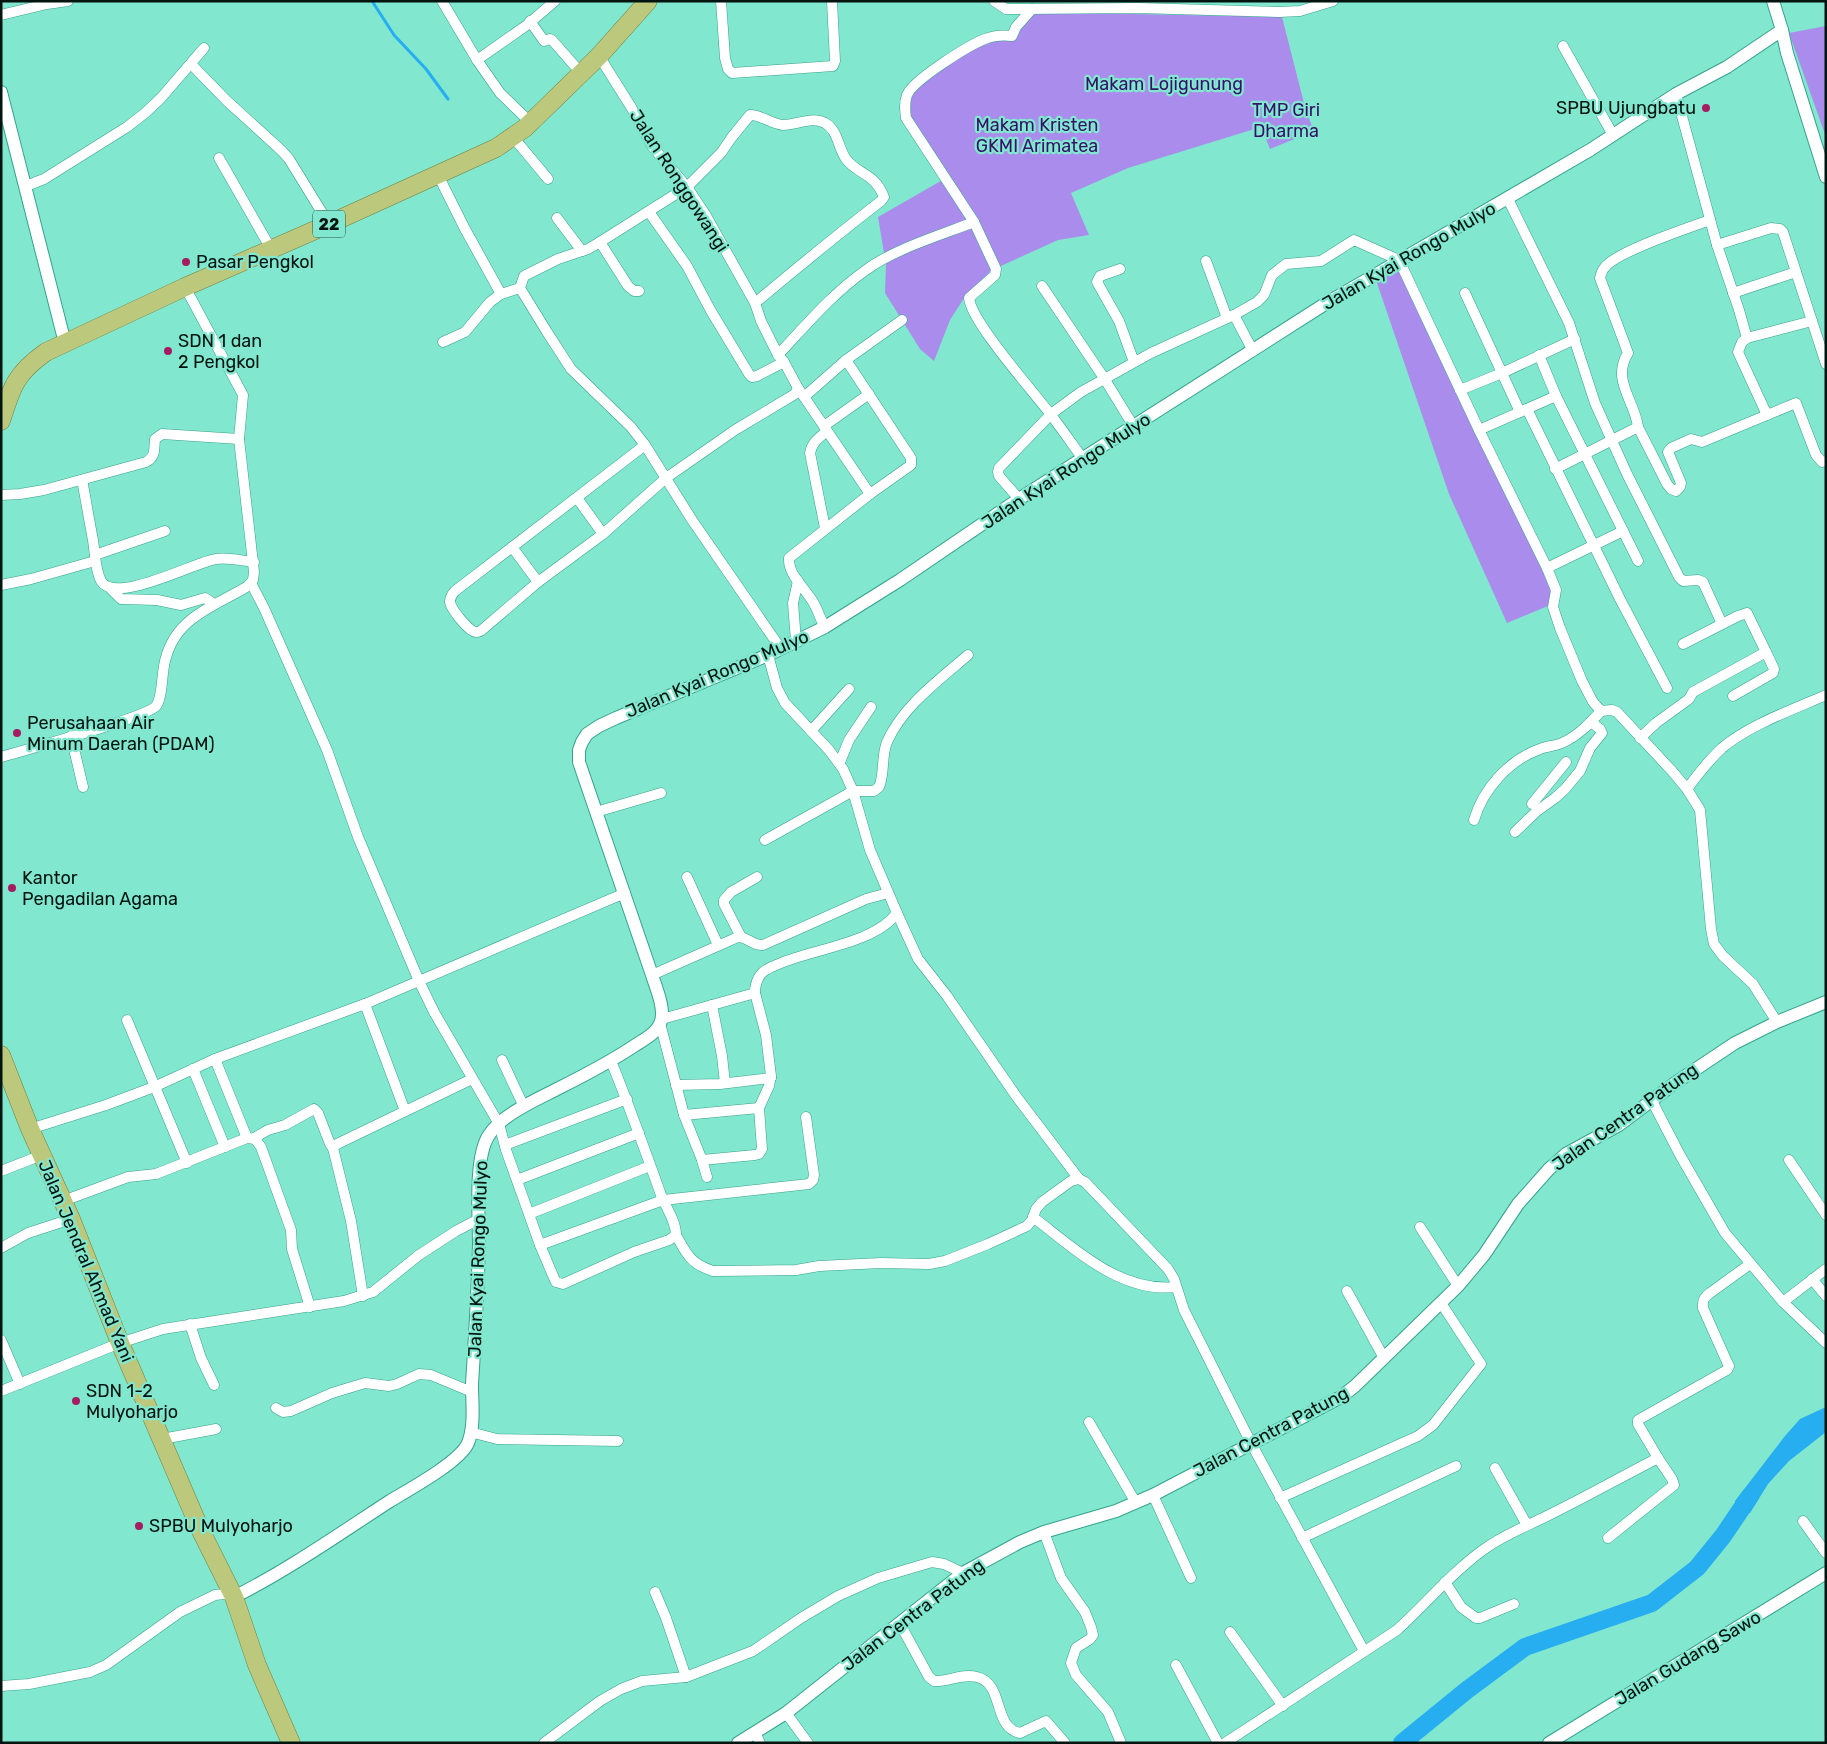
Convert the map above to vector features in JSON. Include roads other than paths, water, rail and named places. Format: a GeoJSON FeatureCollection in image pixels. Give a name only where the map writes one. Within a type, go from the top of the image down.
{"type":"FeatureCollection","features":[{"type":"Feature","properties":{"kind":"highway","name":"22"},"geometry":{"type":"LineString","coordinates":[[1,421],[7,384],[46,352],[185,286],[329,224],[496,148],[530,122],[599,56],[648,1]]}},
{"type":"Feature","properties":{"kind":"highway","name":"Jalan Jendral Ahmad Yani"},"geometry":{"type":"LineString","coordinates":[[1,1055],[30,1129],[71,1219],[120,1343],[200,1529],[234,1597],[257,1665],[291,1743]]}},
{"type":"Feature","properties":{"kind":"street"},"geometry":{"type":"LineString","coordinates":[[1,15],[68,1]]}},
{"type":"Feature","properties":{"kind":"street"},"geometry":{"type":"LineString","coordinates":[[442,1],[477,60],[500,93],[530,122]]}},
{"type":"Feature","properties":{"kind":"street"},"geometry":{"type":"LineString","coordinates":[[477,60],[555,1]]}},
{"type":"Feature","properties":{"kind":"street"},"geometry":{"type":"LineString","coordinates":[[721,1],[725,58],[728,69],[732,73],[834,66],[832,1]]}},
{"type":"Feature","properties":{"kind":"street"},"geometry":{"type":"LineString","coordinates":[[994,1],[1006,9],[1138,8],[1173,5],[1215,11],[1300,11],[1333,1]]}},
{"type":"Feature","properties":{"kind":"street"},"geometry":{"type":"LineString","coordinates":[[1773,1],[1787,53],[1826,177]]}},
{"type":"Feature","properties":{"kind":"street"},"geometry":{"type":"LineString","coordinates":[[1032,9],[1016,28],[1012,36],[998,35],[991,37],[964,50],[918,81],[906,95],[904,107],[906,118],[974,222],[997,271],[969,298],[971,305],[986,332],[1051,414],[1083,459]]}},
{"type":"Feature","properties":{"kind":"street"},"geometry":{"type":"LineString","coordinates":[[530,21],[544,41],[550,39],[553,41],[581,73]]}},
{"type":"Feature","properties":{"kind":"street","name":"Jalan Kyai Rongo Mulyo"},"geometry":{"type":"LineString","coordinates":[[234,1597],[267,1580],[456,1457],[468,1444],[472,1420],[482,1154],[489,1134],[499,1124],[524,1107],[611,1061],[646,1038],[661,1021],[661,1006],[652,975],[579,762],[579,750],[587,734],[616,718],[768,655],[825,627],[900,580],[1019,499],[1325,304],[1508,199],[1676,94],[1727,68],[1782,30]]}},
{"type":"Feature","properties":{"kind":"street"},"geometry":{"type":"LineString","coordinates":[[1563,46],[1613,135]]}},
{"type":"Feature","properties":{"kind":"street"},"geometry":{"type":"LineString","coordinates":[[26,186],[44,179],[127,127],[150,108],[204,48]]}},
{"type":"Feature","properties":{"kind":"street","name":"Jalan Ronggowangi"},"geometry":{"type":"LineString","coordinates":[[599,56],[631,107],[652,146],[687,187],[705,214],[755,303],[762,321],[798,388],[870,494]]}},
{"type":"Feature","properties":{"kind":"street"},"geometry":{"type":"LineString","coordinates":[[191,64],[289,159],[329,224]]}},
{"type":"Feature","properties":{"kind":"street"},"geometry":{"type":"LineString","coordinates":[[1,92],[65,343]]}},
{"type":"Feature","properties":{"kind":"street"},"geometry":{"type":"LineString","coordinates":[[1676,94],[1717,245],[1747,338]]}},
{"type":"Feature","properties":{"kind":"street"},"geometry":{"type":"LineString","coordinates":[[755,303],[828,242],[850,227],[884,197],[875,181],[845,158],[833,131],[826,124],[818,120],[780,125],[766,121],[753,114],[748,117],[721,153],[687,187],[600,242],[582,251],[558,259],[524,276],[520,288],[571,369],[631,427],[645,445],[692,520],[781,648]]}},
{"type":"Feature","properties":{"kind":"street"},"geometry":{"type":"LineString","coordinates":[[512,137],[548,179]]}},
{"type":"Feature","properties":{"kind":"street"},"geometry":{"type":"LineString","coordinates":[[219,158],[271,249]]}},
{"type":"Feature","properties":{"kind":"street"},"geometry":{"type":"LineString","coordinates":[[438,175],[501,294]]}},
{"type":"Feature","properties":{"kind":"street"},"geometry":{"type":"LineString","coordinates":[[1508,199],[1569,323],[1595,403],[1612,441],[1679,577],[1685,582],[1698,580],[1703,582],[1722,624]]}},
{"type":"Feature","properties":{"kind":"street"},"geometry":{"type":"LineString","coordinates":[[649,212],[687,266],[711,311],[752,377],[758,376],[781,358],[826,305],[866,270],[891,256],[974,222]]}},
{"type":"Feature","properties":{"kind":"street"},"geometry":{"type":"LineString","coordinates":[[557,218],[582,251]]}},
{"type":"Feature","properties":{"kind":"street"},"geometry":{"type":"LineString","coordinates":[[1710,220],[1617,258],[1605,267],[1600,278],[1628,353],[1622,366],[1622,374],[1625,392],[1637,418],[1638,427],[1667,484],[1671,489],[1676,490],[1680,487],[1681,483],[1668,452],[1670,448],[1691,439],[1702,442],[1796,403],[1816,455],[1822,462],[1826,460]]}},
{"type":"Feature","properties":{"kind":"street"},"geometry":{"type":"LineString","coordinates":[[1717,245],[1771,228],[1780,229],[1783,232],[1826,364]]}},
{"type":"Feature","properties":{"kind":"street"},"geometry":{"type":"LineString","coordinates":[[1019,499],[999,476],[998,470],[1051,414],[1104,378],[1257,302],[1264,295],[1272,276],[1286,264],[1321,261],[1351,241],[1358,241],[1399,260],[1479,430],[1547,568],[1556,590],[1553,607],[1560,628],[1585,687],[1593,702],[1601,711]]}},
{"type":"Feature","properties":{"kind":"street"},"geometry":{"type":"LineString","coordinates":[[600,242],[628,286],[639,291]]}},
{"type":"Feature","properties":{"kind":"street"},"geometry":{"type":"LineString","coordinates":[[1206,261],[1230,316],[1252,351]]}},
{"type":"Feature","properties":{"kind":"street"},"geometry":{"type":"LineString","coordinates":[[1120,269],[1100,276],[1096,282],[1119,321],[1134,362]]}},
{"type":"Feature","properties":{"kind":"street"},"geometry":{"type":"LineString","coordinates":[[1733,292],[1796,272]]}},
{"type":"Feature","properties":{"kind":"street"},"geometry":{"type":"LineString","coordinates":[[1,757],[119,722],[154,708],[160,700],[165,661],[173,639],[178,632],[192,618],[252,583],[254,562],[239,439],[243,396],[185,286]]}},
{"type":"Feature","properties":{"kind":"street"},"geometry":{"type":"LineString","coordinates":[[1042,286],[1104,378],[1134,427]]}},
{"type":"Feature","properties":{"kind":"street"},"geometry":{"type":"LineString","coordinates":[[442,342],[465,332],[490,302],[501,294],[520,288]]}},
{"type":"Feature","properties":{"kind":"street"},"geometry":{"type":"LineString","coordinates":[[1464,293],[1502,373],[1555,469],[1667,688]]}},
{"type":"Feature","properties":{"kind":"street"},"geometry":{"type":"LineString","coordinates":[[804,397],[846,360],[902,320]]}},
{"type":"Feature","properties":{"kind":"street"},"geometry":{"type":"LineString","coordinates":[[1767,415],[1738,352],[1742,342],[1747,338],[1812,321]]}},
{"type":"Feature","properties":{"kind":"street"},"geometry":{"type":"LineString","coordinates":[[1460,390],[1575,339]]}},
{"type":"Feature","properties":{"kind":"street"},"geometry":{"type":"LineString","coordinates":[[1540,355],[1556,396],[1638,561]]}},
{"type":"Feature","properties":{"kind":"street"},"geometry":{"type":"LineString","coordinates":[[825,627],[814,603],[790,567],[789,558],[825,528],[905,470],[911,462],[907,451],[846,360]]}},
{"type":"Feature","properties":{"kind":"street"},"geometry":{"type":"LineString","coordinates":[[645,445],[452,595],[450,605],[459,618],[472,631],[480,631],[538,582],[603,534],[666,478],[735,430],[795,394],[798,388]]}},
{"type":"Feature","properties":{"kind":"street"},"geometry":{"type":"LineString","coordinates":[[825,528],[810,453],[811,446],[825,428],[869,394]]}},
{"type":"Feature","properties":{"kind":"street"},"geometry":{"type":"LineString","coordinates":[[1479,430],[1556,396]]}},
{"type":"Feature","properties":{"kind":"street"},"geometry":{"type":"LineString","coordinates":[[1555,469],[1585,456],[1638,427]]}},
{"type":"Feature","properties":{"kind":"street"},"geometry":{"type":"LineString","coordinates":[[1,495],[44,490],[150,460],[154,452],[155,439],[159,435],[239,439]]}},
{"type":"Feature","properties":{"kind":"street"},"geometry":{"type":"LineString","coordinates":[[82,480],[95,558],[101,580],[121,599],[157,600],[181,605],[205,598],[212,605]]}},
{"type":"Feature","properties":{"kind":"street"},"geometry":{"type":"LineString","coordinates":[[577,498],[603,534]]}},
{"type":"Feature","properties":{"kind":"street"},"geometry":{"type":"LineString","coordinates":[[1,586],[31,579],[95,558],[165,531]]}},
{"type":"Feature","properties":{"kind":"street"},"geometry":{"type":"LineString","coordinates":[[1547,568],[1623,531]]}},
{"type":"Feature","properties":{"kind":"street"},"geometry":{"type":"LineString","coordinates":[[512,547],[538,582]]}},
{"type":"Feature","properties":{"kind":"street"},"geometry":{"type":"LineString","coordinates":[[111,588],[139,585],[165,578],[215,559],[254,562]]}},
{"type":"Feature","properties":{"kind":"street"},"geometry":{"type":"LineString","coordinates":[[796,641],[793,603],[798,581]]}},
{"type":"Feature","properties":{"kind":"street"},"geometry":{"type":"LineString","coordinates":[[252,583],[327,750],[358,838],[419,981],[434,1012],[499,1124],[540,1245],[556,1282],[563,1284],[634,1252],[669,1240],[676,1235]]}},
{"type":"Feature","properties":{"kind":"street"},"geometry":{"type":"LineString","coordinates":[[1683,644],[1747,613],[1774,669],[1773,673],[1734,696]]}},
{"type":"Feature","properties":{"kind":"street"},"geometry":{"type":"LineString","coordinates":[[1640,738],[1656,723],[1689,699],[1693,692],[1766,652]]}},
{"type":"Feature","properties":{"kind":"street"},"geometry":{"type":"LineString","coordinates":[[768,655],[777,688],[785,703],[840,762],[854,792],[870,850],[918,959],[947,996],[1016,1096],[1079,1179],[1090,1186],[1168,1268],[1184,1310],[1251,1443],[1364,1651]]}},
{"type":"Feature","properties":{"kind":"street"},"geometry":{"type":"LineString","coordinates":[[765,840],[854,792],[874,791],[879,787],[887,744],[904,715],[920,697],[968,655]]}},
{"type":"Feature","properties":{"kind":"street"},"geometry":{"type":"LineString","coordinates":[[812,731],[849,689]]}},
{"type":"Feature","properties":{"kind":"street"},"geometry":{"type":"LineString","coordinates":[[1687,789],[1699,772],[1724,747],[1770,720],[1826,695]]}},
{"type":"Feature","properties":{"kind":"street"},"geometry":{"type":"LineString","coordinates":[[840,762],[849,740],[871,707]]}},
{"type":"Feature","properties":{"kind":"street"},"geometry":{"type":"LineString","coordinates":[[1474,820],[1486,792],[1510,768],[1530,753],[1561,743],[1580,732],[1601,711],[1612,710],[1617,712],[1687,789],[1700,810],[1710,930],[1714,944],[1722,956],[1753,984],[1777,1022]]}},
{"type":"Feature","properties":{"kind":"street"},"geometry":{"type":"LineString","coordinates":[[1515,832],[1537,810],[1555,798],[1580,772],[1590,748],[1602,733],[1591,722]]}},
{"type":"Feature","properties":{"kind":"street"},"geometry":{"type":"LineString","coordinates":[[71,736],[83,787]]}},
{"type":"Feature","properties":{"kind":"street"},"geometry":{"type":"LineString","coordinates":[[1532,804],[1566,762]]}},
{"type":"Feature","properties":{"kind":"street"},"geometry":{"type":"LineString","coordinates":[[596,812],[661,793]]}},
{"type":"Feature","properties":{"kind":"street"},"geometry":{"type":"LineString","coordinates":[[687,877],[718,945]]}},
{"type":"Feature","properties":{"kind":"street"},"geometry":{"type":"LineString","coordinates":[[757,877],[731,892],[724,900],[724,904],[741,937],[758,946],[763,946],[866,899],[888,893]]}},
{"type":"Feature","properties":{"kind":"street"},"geometry":{"type":"LineString","coordinates":[[30,1129],[106,1105],[154,1087],[215,1059],[365,1004],[625,893]]}},
{"type":"Feature","properties":{"kind":"street"},"geometry":{"type":"LineString","coordinates":[[702,1160],[759,1154],[762,1149],[759,1108],[771,1078],[766,1035],[755,992],[755,986],[761,974],[767,969],[788,960],[842,945],[872,932],[897,914]]}},
{"type":"Feature","properties":{"kind":"street"},"geometry":{"type":"LineString","coordinates":[[652,975],[718,945],[741,937]]}},
{"type":"Feature","properties":{"kind":"street"},"geometry":{"type":"LineString","coordinates":[[707,1177],[684,1115],[661,1021],[755,992]]}},
{"type":"Feature","properties":{"kind":"street","name":"Jalan Centra Patung"},"geometry":{"type":"LineString","coordinates":[[738,1743],[757,1738],[962,1573],[1020,1542],[1044,1532],[1116,1511],[1136,1503],[1341,1397],[1355,1386],[1458,1286],[1484,1255],[1518,1204],[1549,1169],[1566,1154],[1619,1125],[1675,1083],[1735,1043],[1777,1022],[1826,1002]]}},
{"type":"Feature","properties":{"kind":"street"},"geometry":{"type":"LineString","coordinates":[[365,1004],[406,1111]]}},
{"type":"Feature","properties":{"kind":"street"},"geometry":{"type":"LineString","coordinates":[[712,1005],[722,1056],[724,1083]]}},
{"type":"Feature","properties":{"kind":"street"},"geometry":{"type":"LineString","coordinates":[[126,1020],[187,1162]]}},
{"type":"Feature","properties":{"kind":"street"},"geometry":{"type":"LineString","coordinates":[[215,1059],[250,1138],[261,1147],[290,1230],[292,1249],[310,1307]]}},
{"type":"Feature","properties":{"kind":"street"},"geometry":{"type":"LineString","coordinates":[[502,1060],[524,1107]]}},
{"type":"Feature","properties":{"kind":"street"},"geometry":{"type":"LineString","coordinates":[[611,1061],[663,1200],[676,1229],[676,1235],[692,1261],[701,1268],[713,1271],[796,1270],[819,1266],[874,1263],[929,1264],[945,1261],[1027,1226],[1042,1202],[1071,1181],[1079,1179]]}},
{"type":"Feature","properties":{"kind":"street"},"geometry":{"type":"LineString","coordinates":[[193,1069],[225,1147]]}},
{"type":"Feature","properties":{"kind":"street"},"geometry":{"type":"LineString","coordinates":[[676,1085],[724,1083],[771,1078]]}},
{"type":"Feature","properties":{"kind":"street"},"geometry":{"type":"LineString","coordinates":[[333,1148],[337,1144],[472,1079]]}},
{"type":"Feature","properties":{"kind":"street"},"geometry":{"type":"LineString","coordinates":[[505,1145],[626,1099]]}},
{"type":"Feature","properties":{"kind":"street"},"geometry":{"type":"LineString","coordinates":[[1652,1101],[1680,1155],[1725,1233],[1783,1302],[1826,1343]]}},
{"type":"Feature","properties":{"kind":"street"},"geometry":{"type":"LineString","coordinates":[[684,1115],[759,1108]]}},
{"type":"Feature","properties":{"kind":"street"},"geometry":{"type":"LineString","coordinates":[[63,1201],[128,1177],[156,1174],[285,1125],[314,1109],[318,1113],[330,1145],[333,1148],[352,1221],[363,1296]]}},
{"type":"Feature","properties":{"kind":"street"},"geometry":{"type":"LineString","coordinates":[[540,1245],[663,1200],[810,1184],[814,1175],[806,1117]]}},
{"type":"Feature","properties":{"kind":"street"},"geometry":{"type":"LineString","coordinates":[[517,1180],[639,1133]]}},
{"type":"Feature","properties":{"kind":"street"},"geometry":{"type":"LineString","coordinates":[[1,1171],[42,1155]]}},
{"type":"Feature","properties":{"kind":"street"},"geometry":{"type":"LineString","coordinates":[[1789,1160],[1826,1215]]}},
{"type":"Feature","properties":{"kind":"street"},"geometry":{"type":"LineString","coordinates":[[529,1214],[650,1166]]}},
{"type":"Feature","properties":{"kind":"street"},"geometry":{"type":"LineString","coordinates":[[1033,1218],[1094,1262],[1122,1279],[1148,1286],[1176,1287]]}},
{"type":"Feature","properties":{"kind":"street"},"geometry":{"type":"LineString","coordinates":[[1,1248],[28,1234],[71,1219]]}},
{"type":"Feature","properties":{"kind":"street"},"geometry":{"type":"LineString","coordinates":[[1,1391],[120,1343],[163,1328],[310,1307],[363,1296],[373,1292],[419,1256],[456,1231],[479,1219]]}},
{"type":"Feature","properties":{"kind":"street"},"geometry":{"type":"LineString","coordinates":[[1420,1227],[1458,1286]]}},
{"type":"Feature","properties":{"kind":"street"},"geometry":{"type":"LineString","coordinates":[[1608,1538],[1674,1485],[1638,1424],[1638,1420],[1727,1370],[1729,1366],[1702,1303],[1704,1297],[1750,1264]]}},
{"type":"Feature","properties":{"kind":"street"},"geometry":{"type":"LineString","coordinates":[[1783,1302],[1826,1269]]}},
{"type":"Feature","properties":{"kind":"street"},"geometry":{"type":"LineString","coordinates":[[1812,1279],[1826,1296]]}},
{"type":"Feature","properties":{"kind":"street"},"geometry":{"type":"LineString","coordinates":[[1346,1291],[1384,1358]]}},
{"type":"Feature","properties":{"kind":"street"},"geometry":{"type":"LineString","coordinates":[[1280,1498],[1418,1436],[1432,1425],[1481,1364],[1441,1303]]}},
{"type":"Feature","properties":{"kind":"street"},"geometry":{"type":"LineString","coordinates":[[190,1324],[201,1358],[214,1385]]}},
{"type":"Feature","properties":{"kind":"street"},"geometry":{"type":"LineString","coordinates":[[1,1340],[20,1384]]}},
{"type":"Feature","properties":{"kind":"street"},"geometry":{"type":"LineString","coordinates":[[276,1408],[283,1412],[291,1411],[332,1393],[365,1383],[388,1386],[398,1384],[419,1374],[431,1374],[472,1392]]}},
{"type":"Feature","properties":{"kind":"street"},"geometry":{"type":"LineString","coordinates":[[1089,1422],[1136,1503]]}},
{"type":"Feature","properties":{"kind":"street"},"geometry":{"type":"LineString","coordinates":[[162,1440],[216,1429]]}},
{"type":"Feature","properties":{"kind":"street"},"geometry":{"type":"LineString","coordinates":[[470,1432],[497,1439],[618,1441]]}},
{"type":"Feature","properties":{"kind":"street"},"geometry":{"type":"LineString","coordinates":[[1225,1743],[1397,1630],[1445,1582],[1499,1539],[1658,1458]]}},
{"type":"Feature","properties":{"kind":"street"},"geometry":{"type":"LineString","coordinates":[[1302,1538],[1456,1466]]}},
{"type":"Feature","properties":{"kind":"street"},"geometry":{"type":"LineString","coordinates":[[1495,1468],[1527,1525]]}},
{"type":"Feature","properties":{"kind":"street"},"geometry":{"type":"LineString","coordinates":[[1153,1495],[1192,1578]]}},
{"type":"Feature","properties":{"kind":"street"},"geometry":{"type":"LineString","coordinates":[[1803,1521],[1826,1553]]}},
{"type":"Feature","properties":{"kind":"street"},"geometry":{"type":"LineString","coordinates":[[1044,1532],[1061,1578],[1085,1612],[1092,1627],[1090,1639],[1076,1648],[1071,1663],[1076,1675],[1108,1712],[1121,1743]]}},
{"type":"Feature","properties":{"kind":"street"},"geometry":{"type":"LineString","coordinates":[[544,1743],[600,1701],[621,1689],[642,1681],[686,1677],[753,1651],[800,1618],[838,1596],[878,1578],[918,1564],[932,1562],[944,1564],[962,1573]]}},
{"type":"Feature","properties":{"kind":"street","name":"Jalan Gudang Sawo"},"geometry":{"type":"LineString","coordinates":[[1549,1743],[1826,1573]]}},
{"type":"Feature","properties":{"kind":"street"},"geometry":{"type":"LineString","coordinates":[[1445,1582],[1461,1607],[1476,1618],[1484,1617],[1514,1604]]}},
{"type":"Feature","properties":{"kind":"street"},"geometry":{"type":"LineString","coordinates":[[655,1592],[686,1677]]}},
{"type":"Feature","properties":{"kind":"street"},"geometry":{"type":"LineString","coordinates":[[1,1686],[29,1684],[90,1672],[106,1665],[180,1612],[215,1595],[224,1594],[234,1597]]}},
{"type":"Feature","properties":{"kind":"street"},"geometry":{"type":"LineString","coordinates":[[900,1624],[929,1677],[934,1681],[964,1676],[981,1679],[994,1692],[1004,1721],[1011,1729],[1020,1733],[1046,1721],[1065,1743]]}},
{"type":"Feature","properties":{"kind":"street"},"geometry":{"type":"LineString","coordinates":[[1230,1632],[1283,1706]]}},
{"type":"Feature","properties":{"kind":"street"},"geometry":{"type":"LineString","coordinates":[[1176,1666],[1218,1743]]}},
{"type":"Feature","properties":{"kind":"street"},"geometry":{"type":"LineString","coordinates":[[786,1713],[808,1743]]}},
{"type":"Feature","properties":{"kind":"water"},"geometry":{"type":"Polygon","coordinates":[[[1826,1407],[1826,1432],[1789,1461],[1768,1484],[1750,1513],[1738,1514],[1735,1501],[1785,1436],[1800,1419],[1826,1407]]]}},
{"type":"Feature","properties":{"kind":"waterway"},"geometry":{"type":"LineString","coordinates":[[372,1],[394,35],[426,69],[448,99]]}},
{"type":"Feature","properties":{"kind":"waterway"},"geometry":{"type":"LineString","coordinates":[[1402,1743],[1467,1690],[1525,1647],[1652,1603],[1697,1568],[1723,1536],[1750,1496]]}},
{"type":"Feature","properties":{"kind":"place","name":"SPBU Ujungbatu"},"geometry":{"type":"Point","coordinates":[1706,108]}},
{"type":"Feature","properties":{"kind":"place","name":"Pasar Pengkol"},"geometry":{"type":"Point","coordinates":[186,262]}},
{"type":"Feature","properties":{"kind":"place","name":"SDN 1 dan 2 Pengkol"},"geometry":{"type":"Point","coordinates":[168,351]}},
{"type":"Feature","properties":{"kind":"place","name":"Perusahaan Air Minum Daerah (PDAM)"},"geometry":{"type":"Point","coordinates":[17,733]}},
{"type":"Feature","properties":{"kind":"place","name":"Kantor Pengadilan Agama"},"geometry":{"type":"Point","coordinates":[12,888]}},
{"type":"Feature","properties":{"kind":"place","name":"SDN 1-2 Mulyoharjo"},"geometry":{"type":"Point","coordinates":[76,1401]}},
{"type":"Feature","properties":{"kind":"place","name":"SPBU Mulyoharjo"},"geometry":{"type":"Point","coordinates":[139,1526]}},
{"type":"Feature","properties":{"kind":"park label","name":"Makam Lojigunung"},"geometry":{"type":"Point","coordinates":[1164,84]}},
{"type":"Feature","properties":{"kind":"park label","name":"TMP Giri Dharma"},"geometry":{"type":"Point","coordinates":[1286,120]}},
{"type":"Feature","properties":{"kind":"park label","name":"Makam Kristen GKMI Arimatea"},"geometry":{"type":"Point","coordinates":[1037,135]}}]}
